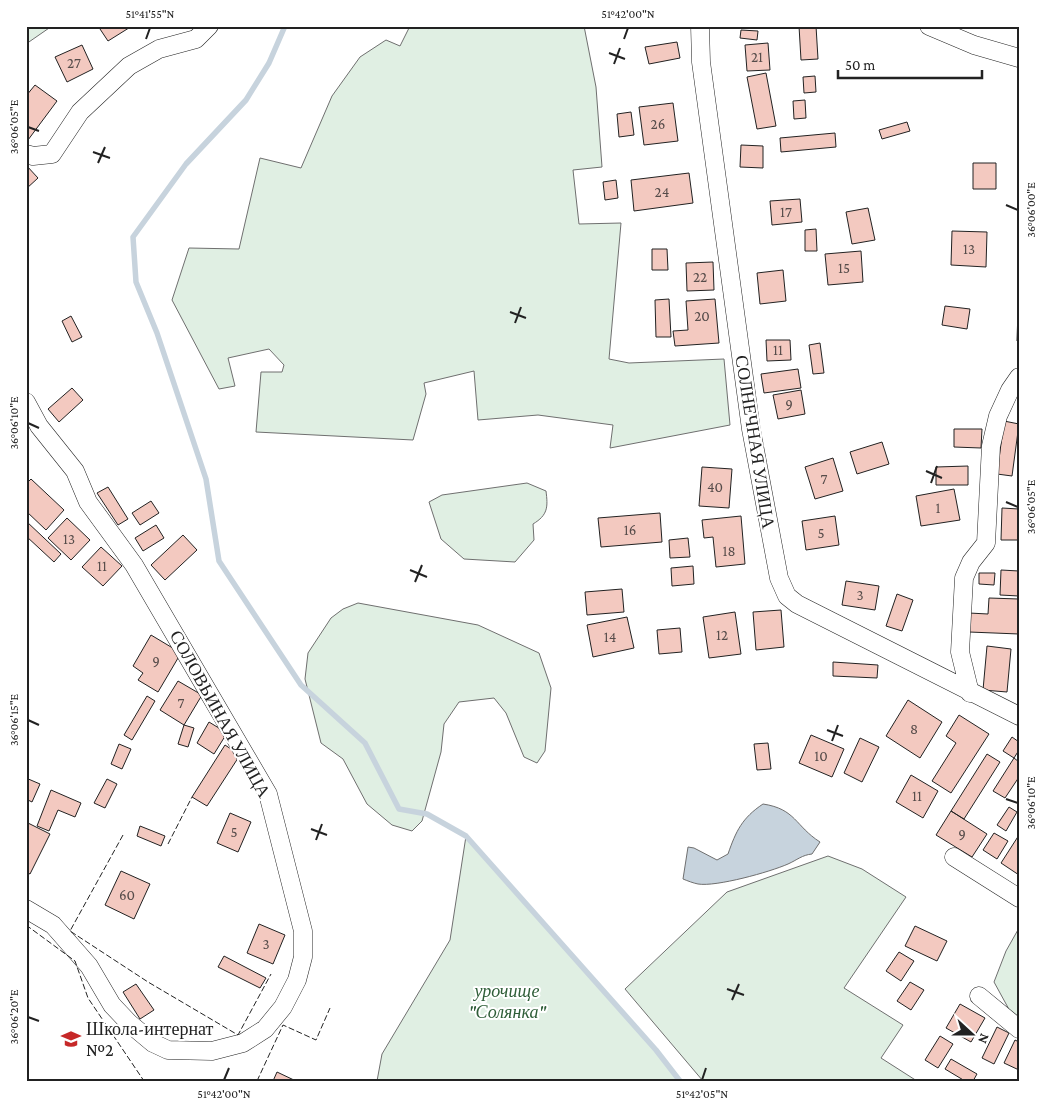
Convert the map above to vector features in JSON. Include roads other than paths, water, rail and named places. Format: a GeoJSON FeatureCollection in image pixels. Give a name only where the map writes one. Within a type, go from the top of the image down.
{"type":"FeatureCollection","features":[{"type":"Feature","properties":{"kind":"street"},"geometry":{"type":"LineString","coordinates":[[26,154],[33,156],[52,154],[80,112],[129,66],[160,48],[196,39],[209,26]]}},
{"type":"Feature","properties":{"kind":"street","name":"СОЛНЕЧНАЯ УЛИЦА"},"geometry":{"type":"LineString","coordinates":[[700,26],[701,62],[751,429],[779,578],[787,596],[797,604],[970,694],[1019,716]]}},
{"type":"Feature","properties":{"kind":"street"},"geometry":{"type":"LineString","coordinates":[[929,26],[974,45],[1019,58]]}},
{"type":"Feature","properties":{"kind":"street"},"geometry":{"type":"LineString","coordinates":[[970,694],[960,652],[964,578],[971,562],[986,543],[992,446],[998,416],[1010,390],[1019,377]]}},
{"type":"Feature","properties":{"kind":"street","name":"СОЛОВЬИНАЯ УЛИЦА"},"geometry":{"type":"LineString","coordinates":[[26,402],[39,426],[75,471],[88,502],[138,573],[268,794],[303,930],[303,957],[297,980],[283,1007],[265,1029],[243,1043],[212,1051],[186,1052],[168,1050],[153,1043],[112,1005],[89,966],[53,925],[26,909]]}},
{"type":"Feature","properties":{"kind":"street"},"geometry":{"type":"LineString","coordinates":[[954,857],[1019,898]]}},
{"type":"Feature","properties":{"kind":"street"},"geometry":{"type":"LineString","coordinates":[[980,996],[1019,1029]]}},
{"type":"Feature","properties":{"kind":"waterway"},"geometry":{"type":"LineString","coordinates":[[285,26],[269,63],[246,100],[186,164],[133,237],[136,282],[157,333],[206,479],[219,561],[301,685],[365,743],[399,809],[427,814],[466,836],[656,1050],[680,1081]]}},
{"type":"Feature","properties":{"kind":"place","name":"Школа-интернат №2"},"geometry":{"type":"Point","coordinates":[71,1039]}},
{"type":"Feature","properties":{"kind":"park label","name":"урочище \"Солянка\""},"geometry":{"type":"Point","coordinates":[507,1001]}}]}
